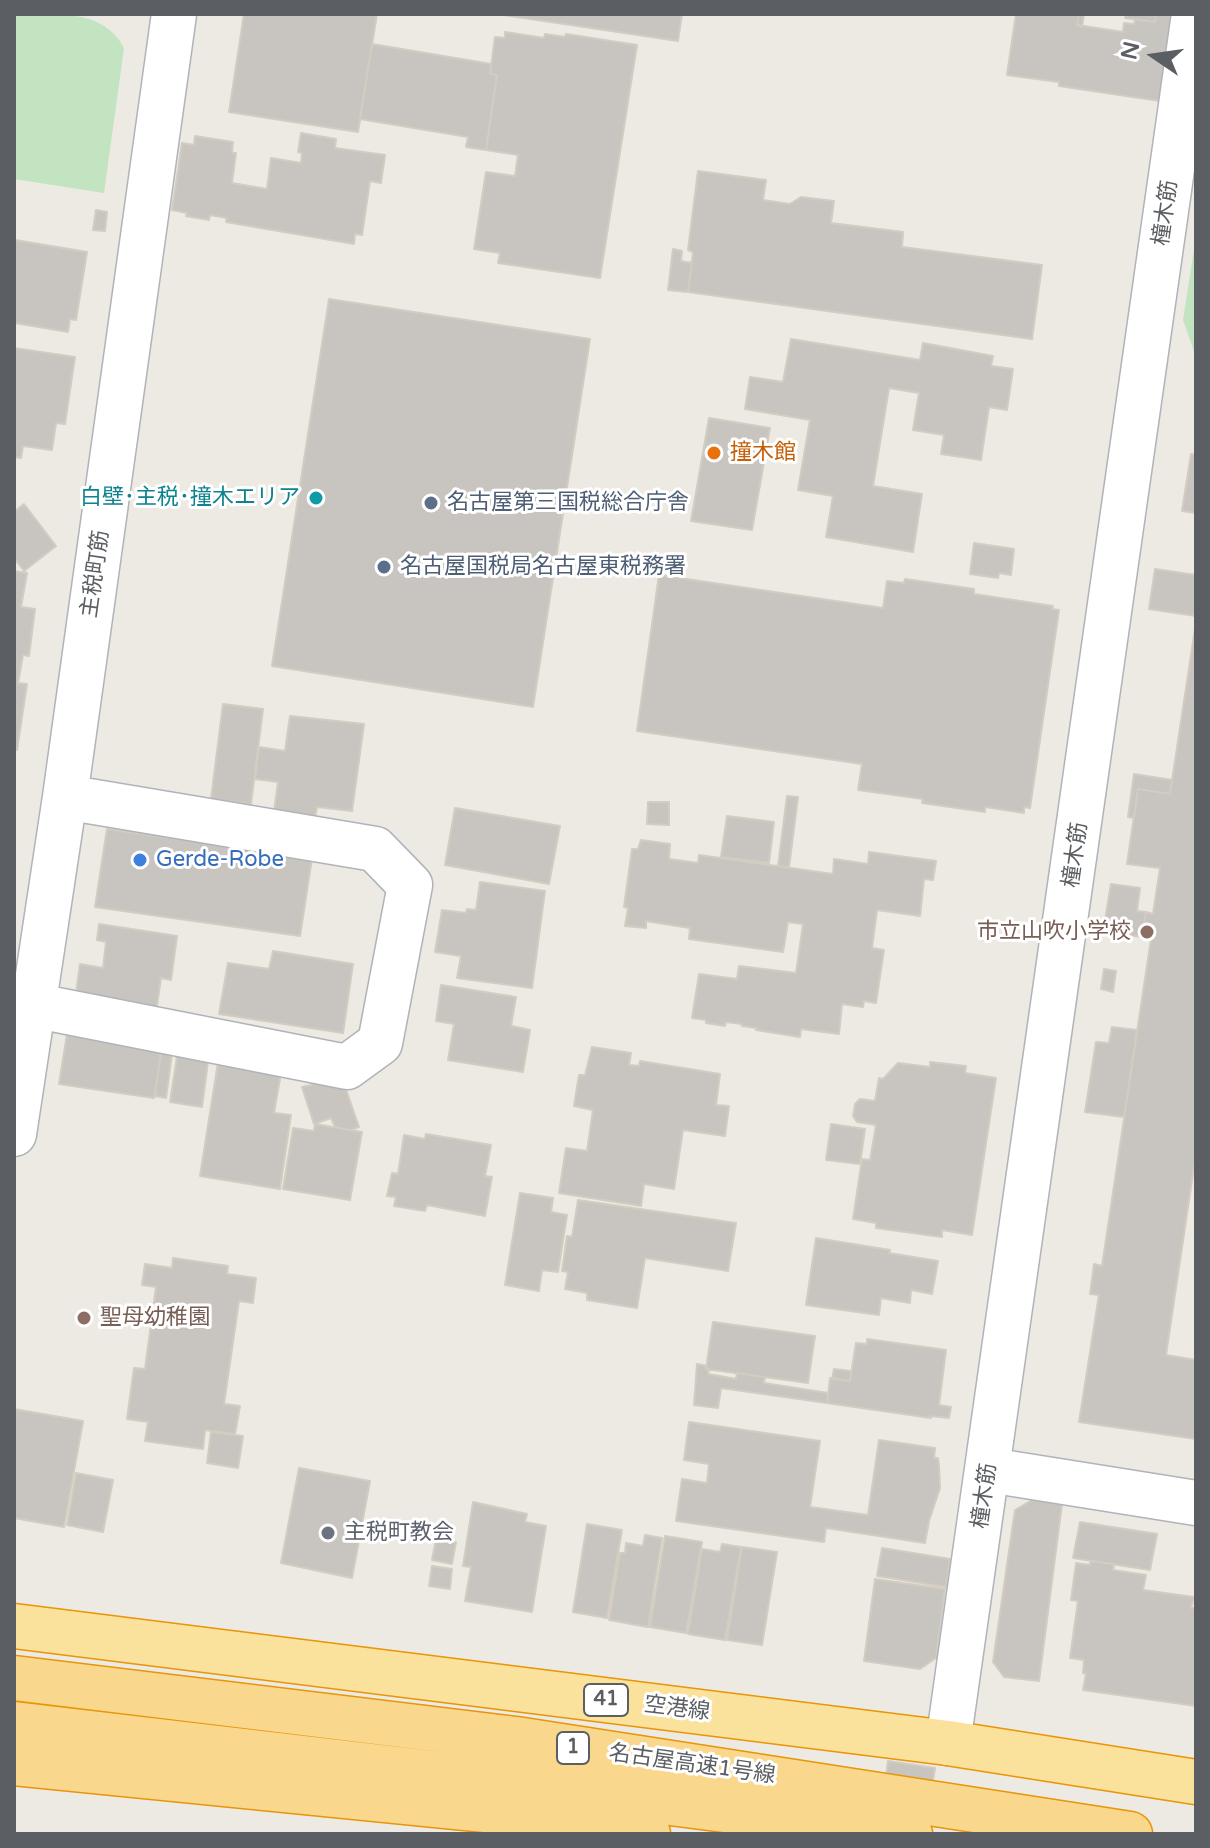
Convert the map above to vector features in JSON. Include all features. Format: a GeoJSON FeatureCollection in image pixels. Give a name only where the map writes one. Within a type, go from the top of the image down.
{"type":"FeatureCollection","features":[{"type":"Feature","properties":{"kind":"highway","name":"空港線"},"geometry":{"type":"LineString","coordinates":[[14,1626],[948,1743],[1196,1782]]}},
{"type":"Feature","properties":{"kind":"highway","name":"名古屋高速1号線"},"geometry":{"type":"LineString","coordinates":[[14,1678],[516,1739],[1130,1834]]}},
{"type":"Feature","properties":{"kind":"highway","name":"名古屋高速1号線"},"geometry":{"type":"LineString","coordinates":[[14,1724],[509,1782],[910,1834]]}},
{"type":"Feature","properties":{"kind":"highway"},"geometry":{"type":"LineString","coordinates":[[14,1763],[506,1812],[648,1834]]}},
{"type":"Feature","properties":{"kind":"street","name":"主税町筋"},"geometry":{"type":"LineString","coordinates":[[14,1134],[65,797],[174,14]]}},
{"type":"Feature","properties":{"kind":"street","name":"橦木筋"},"geometry":{"type":"LineString","coordinates":[[948,1743],[1194,14]]}},
{"type":"Feature","properties":{"kind":"street"},"geometry":{"type":"LineString","coordinates":[[32,1005],[347,1067],[380,1043],[410,885],[375,849],[65,797]]}},
{"type":"Feature","properties":{"kind":"street"},"geometry":{"type":"LineString","coordinates":[[989,1470],[1196,1503]]}},
{"type":"Feature","properties":{"kind":"green space"},"geometry":{"type":"Polygon","coordinates":[[[14,14],[61,14],[91,20],[115,35],[124,48],[104,193],[14,179],[14,14]]]}},
{"type":"Feature","properties":{"kind":"green space"},"geometry":{"type":"Polygon","coordinates":[[[1196,236],[1196,357],[1183,320],[1196,236]]]}},
{"type":"Feature","properties":{"kind":"building"},"geometry":{"type":"Polygon","coordinates":[[[244,14],[377,14],[358,132],[229,112],[244,14]]]}},
{"type":"Feature","properties":{"kind":"building"},"geometry":{"type":"Polygon","coordinates":[[[497,14],[682,14],[678,41],[497,14]]]}},
{"type":"Feature","properties":{"kind":"building"},"geometry":{"type":"Polygon","coordinates":[[[1016,14],[1079,14],[1077,25],[1123,32],[1124,23],[1134,24],[1135,19],[1155,22],[1156,14],[1172,14],[1160,101],[1007,75],[1016,14]]]}},
{"type":"Feature","properties":{"kind":"building"},"geometry":{"type":"Polygon","coordinates":[[[1079,14],[1084,14],[1082,27],[1077,25],[1079,14]]]}},
{"type":"Feature","properties":{"kind":"building"},"geometry":{"type":"Polygon","coordinates":[[[1126,14],[1156,14],[1155,22],[1125,18],[1126,14]]]}},
{"type":"Feature","properties":{"kind":"building"},"geometry":{"type":"Polygon","coordinates":[[[505,32],[544,38],[545,34],[565,37],[566,34],[637,45],[600,278],[498,263],[500,253],[474,249],[486,172],[515,176],[518,155],[486,150],[497,75],[490,74],[495,37],[505,38],[505,32]]]}},
{"type":"Feature","properties":{"kind":"building"},"geometry":{"type":"Polygon","coordinates":[[[372,44],[491,64],[490,74],[497,75],[486,150],[466,147],[468,137],[360,119],[372,44]]]}},
{"type":"Feature","properties":{"kind":"building"},"geometry":{"type":"Polygon","coordinates":[[[301,133],[336,139],[335,148],[385,155],[381,183],[370,181],[362,235],[355,234],[354,244],[226,222],[227,218],[210,215],[209,220],[186,216],[187,213],[172,210],[182,143],[194,145],[195,136],[233,142],[232,153],[236,153],[232,183],[267,189],[271,158],[301,163],[302,153],[298,152],[301,133]]]}},
{"type":"Feature","properties":{"kind":"building"},"geometry":{"type":"Polygon","coordinates":[[[698,171],[766,180],[763,200],[790,204],[801,197],[834,201],[831,223],[903,232],[902,247],[1042,265],[1032,339],[688,292],[693,252],[688,250],[698,171]]]}},
{"type":"Feature","properties":{"kind":"building"},"geometry":{"type":"Polygon","coordinates":[[[96,210],[107,212],[105,231],[93,230],[96,210]]]}},
{"type":"Feature","properties":{"kind":"building"},"geometry":{"type":"Polygon","coordinates":[[[15,240],[87,252],[76,320],[70,319],[68,332],[15,323],[14,327],[15,240]]]}},
{"type":"Feature","properties":{"kind":"building"},"geometry":{"type":"Polygon","coordinates":[[[673,249],[682,251],[681,261],[692,263],[688,292],[668,290],[673,249]]]}},
{"type":"Feature","properties":{"kind":"building","name":"名古屋第三国税総合庁舎"},"geometry":{"type":"Polygon","coordinates":[[[329,299],[590,339],[533,707],[272,666],[329,299]]]}},
{"type":"Feature","properties":{"kind":"building"},"geometry":{"type":"Polygon","coordinates":[[[791,339],[920,360],[923,343],[993,356],[991,366],[1013,369],[1007,410],[989,407],[981,460],[941,454],[944,435],[913,430],[919,393],[889,388],[873,486],[922,494],[913,552],[826,537],[833,496],[798,490],[810,420],[745,409],[750,377],[783,382],[791,339]]]}},
{"type":"Feature","properties":{"kind":"building"},"geometry":{"type":"Polygon","coordinates":[[[14,348],[75,357],[65,424],[56,423],[52,450],[23,446],[21,458],[14,457],[14,348]]]}},
{"type":"Feature","properties":{"kind":"building"},"geometry":{"type":"Polygon","coordinates":[[[709,418],[770,428],[752,530],[691,521],[709,418]]]}},
{"type":"Feature","properties":{"kind":"building"},"geometry":{"type":"Polygon","coordinates":[[[1191,454],[1196,455],[1196,513],[1182,511],[1191,454]]]}},
{"type":"Feature","properties":{"kind":"building"},"geometry":{"type":"Polygon","coordinates":[[[24,504],[56,546],[24,571],[14,558],[14,512],[24,504]]]}},
{"type":"Feature","properties":{"kind":"building"},"geometry":{"type":"Polygon","coordinates":[[[974,543],[1014,549],[1011,575],[999,573],[998,578],[970,574],[974,543]]]}},
{"type":"Feature","properties":{"kind":"building"},"geometry":{"type":"Polygon","coordinates":[[[1155,569],[1196,575],[1196,616],[1149,609],[1155,569]]]}},
{"type":"Feature","properties":{"kind":"building"},"geometry":{"type":"Polygon","coordinates":[[[14,571],[27,573],[21,607],[35,609],[29,656],[23,655],[18,683],[27,684],[17,750],[14,749],[14,571]]]}},
{"type":"Feature","properties":{"kind":"building"},"geometry":{"type":"Polygon","coordinates":[[[659,575],[883,608],[887,581],[904,583],[905,579],[974,589],[974,594],[1053,606],[1052,609],[1059,610],[1030,808],[1024,807],[1024,813],[985,807],[985,812],[922,803],[923,799],[858,790],[862,764],[637,731],[659,575]]]}},
{"type":"Feature","properties":{"kind":"building"},"geometry":{"type":"Polygon","coordinates":[[[1196,622],[1196,1153],[1166,1355],[1196,1360],[1196,1439],[1079,1422],[1099,1295],[1090,1294],[1094,1264],[1102,1266],[1151,939],[1142,937],[1146,912],[1153,914],[1160,868],[1127,864],[1138,789],[1170,794],[1196,622]]]}},
{"type":"Feature","properties":{"kind":"building"},"geometry":{"type":"Polygon","coordinates":[[[223,704],[263,709],[251,804],[211,799],[223,704]]]}},
{"type":"Feature","properties":{"kind":"building"},"geometry":{"type":"Polygon","coordinates":[[[290,716],[364,724],[352,811],[317,807],[315,818],[274,812],[278,782],[255,779],[259,747],[285,751],[290,716]]]}},
{"type":"Feature","properties":{"kind":"building"},"geometry":{"type":"Polygon","coordinates":[[[1134,774],[1172,780],[1170,794],[1138,789],[1134,818],[1128,817],[1134,774]]]}},
{"type":"Feature","properties":{"kind":"building"},"geometry":{"type":"Polygon","coordinates":[[[787,796],[798,797],[789,867],[778,866],[787,796]]]}},
{"type":"Feature","properties":{"kind":"building"},"geometry":{"type":"Polygon","coordinates":[[[648,802],[669,802],[669,825],[647,824],[648,802]]]}},
{"type":"Feature","properties":{"kind":"building"},"geometry":{"type":"Polygon","coordinates":[[[455,808],[560,826],[549,884],[445,865],[455,808]]]}},
{"type":"Feature","properties":{"kind":"building"},"geometry":{"type":"Polygon","coordinates":[[[727,816],[774,822],[769,863],[721,857],[727,816]]]}},
{"type":"Feature","properties":{"kind":"building"},"geometry":{"type":"Polygon","coordinates":[[[107,829],[312,858],[300,936],[95,907],[107,829]]]}},
{"type":"Feature","properties":{"kind":"building"},"geometry":{"type":"Polygon","coordinates":[[[641,840],[670,844],[669,859],[698,863],[699,855],[833,874],[834,859],[868,864],[869,852],[936,861],[933,880],[924,879],[920,916],[877,910],[872,948],[884,950],[876,1003],[864,1001],[863,1007],[842,1004],[839,1034],[801,1029],[800,1037],[756,1030],[742,1024],[726,1022],[725,1026],[692,1018],[699,974],[737,979],[739,966],[796,973],[803,924],[788,922],[783,952],[689,939],[690,928],[646,921],[646,928],[625,926],[628,908],[624,907],[632,849],[638,849],[641,840]]]}},
{"type":"Feature","properties":{"kind":"building"},"geometry":{"type":"Polygon","coordinates":[[[480,882],[545,891],[532,988],[457,978],[461,956],[435,952],[442,910],[466,913],[467,909],[476,910],[480,882]]]}},
{"type":"Feature","properties":{"kind":"building"},"geometry":{"type":"Polygon","coordinates":[[[1111,884],[1140,888],[1137,911],[1146,912],[1142,937],[1103,932],[1111,884]]]}},
{"type":"Feature","properties":{"kind":"building"},"geometry":{"type":"Polygon","coordinates":[[[99,924],[177,936],[171,980],[161,978],[156,1012],[76,993],[80,964],[103,968],[106,942],[97,940],[99,924]]]}},
{"type":"Feature","properties":{"kind":"building"},"geometry":{"type":"Polygon","coordinates":[[[273,951],[353,964],[343,1033],[219,1014],[228,963],[269,969],[273,951]]]}},
{"type":"Feature","properties":{"kind":"building"},"geometry":{"type":"Polygon","coordinates":[[[1104,969],[1116,971],[1113,992],[1101,989],[1104,969]]]}},
{"type":"Feature","properties":{"kind":"building"},"geometry":{"type":"Polygon","coordinates":[[[441,985],[516,997],[511,1026],[530,1030],[523,1072],[448,1060],[454,1024],[436,1021],[441,985]]]}},
{"type":"Feature","properties":{"kind":"building"},"geometry":{"type":"Polygon","coordinates":[[[1112,1027],[1137,1030],[1124,1117],[1085,1112],[1096,1042],[1109,1043],[1112,1027]]]}},
{"type":"Feature","properties":{"kind":"building"},"geometry":{"type":"Polygon","coordinates":[[[67,1034],[162,1049],[154,1098],[59,1084],[67,1034]]]}},
{"type":"Feature","properties":{"kind":"building"},"geometry":{"type":"Polygon","coordinates":[[[592,1047],[631,1053],[629,1065],[639,1066],[640,1061],[720,1074],[716,1105],[729,1106],[725,1136],[683,1130],[674,1189],[644,1184],[641,1206],[559,1193],[566,1148],[587,1151],[593,1110],[574,1106],[579,1075],[585,1075],[592,1047]]]}},
{"type":"Feature","properties":{"kind":"building"},"geometry":{"type":"Polygon","coordinates":[[[178,1050],[209,1054],[202,1107],[170,1102],[178,1050]]]}},
{"type":"Feature","properties":{"kind":"building"},"geometry":{"type":"Polygon","coordinates":[[[161,1052],[172,1054],[166,1098],[155,1096],[161,1052]]]}},
{"type":"Feature","properties":{"kind":"building"},"geometry":{"type":"Polygon","coordinates":[[[219,1056],[281,1073],[274,1113],[291,1115],[280,1189],[200,1176],[219,1056]]]}},
{"type":"Feature","properties":{"kind":"building"},"geometry":{"type":"Polygon","coordinates":[[[930,1062],[966,1066],[965,1073],[996,1078],[972,1235],[942,1230],[942,1237],[876,1228],[876,1223],[853,1219],[862,1159],[870,1160],[876,1125],[857,1122],[853,1116],[855,1104],[860,1099],[875,1101],[879,1078],[883,1079],[898,1063],[930,1067],[930,1062]]]}},
{"type":"Feature","properties":{"kind":"building"},"geometry":{"type":"Polygon","coordinates":[[[342,1078],[359,1127],[350,1130],[335,1127],[331,1118],[314,1124],[302,1087],[342,1078]]]}},
{"type":"Feature","properties":{"kind":"building"},"geometry":{"type":"Polygon","coordinates":[[[315,1124],[362,1132],[350,1200],[283,1189],[293,1128],[314,1131],[315,1124]]]}},
{"type":"Feature","properties":{"kind":"building"},"geometry":{"type":"Polygon","coordinates":[[[831,1124],[865,1129],[860,1164],[826,1160],[831,1124]]]}},
{"type":"Feature","properties":{"kind":"building"},"geometry":{"type":"Polygon","coordinates":[[[426,1134],[491,1145],[485,1176],[492,1177],[485,1216],[427,1205],[425,1211],[394,1206],[396,1197],[387,1196],[392,1173],[398,1174],[404,1135],[425,1139],[426,1134]]]}},
{"type":"Feature","properties":{"kind":"building"},"geometry":{"type":"Polygon","coordinates":[[[520,1193],[553,1198],[551,1212],[567,1215],[558,1272],[542,1270],[539,1291],[505,1285],[520,1193]]]}},
{"type":"Feature","properties":{"kind":"building"},"geometry":{"type":"Polygon","coordinates":[[[578,1200],[736,1223],[728,1271],[645,1258],[637,1308],[587,1300],[587,1293],[565,1289],[568,1272],[562,1271],[567,1236],[572,1237],[578,1200]]]}},
{"type":"Feature","properties":{"kind":"building"},"geometry":{"type":"Polygon","coordinates":[[[816,1238],[938,1261],[932,1294],[911,1290],[910,1303],[881,1298],[879,1315],[806,1305],[816,1238]]]}},
{"type":"Feature","properties":{"kind":"building"},"geometry":{"type":"Polygon","coordinates":[[[173,1258],[228,1266],[227,1274],[256,1278],[253,1303],[239,1301],[224,1404],[240,1406],[235,1434],[205,1430],[203,1449],[145,1441],[148,1422],[127,1419],[134,1368],[145,1369],[156,1287],[142,1285],[145,1264],[172,1268],[173,1258]]]}},
{"type":"Feature","properties":{"kind":"building"},"geometry":{"type":"Polygon","coordinates":[[[713,1322],[815,1336],[808,1383],[706,1369],[713,1322]]]}},
{"type":"Feature","properties":{"kind":"building"},"geometry":{"type":"Polygon","coordinates":[[[867,1339],[946,1350],[939,1405],[951,1407],[949,1418],[827,1403],[830,1378],[850,1381],[856,1343],[867,1344],[867,1339]]]}},
{"type":"Feature","properties":{"kind":"building"},"geometry":{"type":"Polygon","coordinates":[[[697,1364],[707,1366],[708,1374],[736,1379],[737,1373],[765,1377],[764,1383],[828,1393],[827,1403],[721,1388],[718,1408],[694,1405],[697,1364]]]}},
{"type":"Feature","properties":{"kind":"building"},"geometry":{"type":"Polygon","coordinates":[[[834,1369],[851,1371],[850,1381],[832,1379],[834,1369]]]}},
{"type":"Feature","properties":{"kind":"building"},"geometry":{"type":"Polygon","coordinates":[[[14,1409],[83,1421],[64,1527],[14,1518],[14,1409]]]}},
{"type":"Feature","properties":{"kind":"building"},"geometry":{"type":"Polygon","coordinates":[[[689,1422],[820,1441],[810,1507],[868,1515],[879,1440],[935,1448],[940,1488],[925,1543],[826,1528],[824,1542],[676,1521],[682,1479],[707,1483],[709,1464],[684,1460],[689,1422]]]}},
{"type":"Feature","properties":{"kind":"building"},"geometry":{"type":"Polygon","coordinates":[[[211,1432],[243,1436],[238,1468],[207,1463],[211,1432]]]}},
{"type":"Feature","properties":{"kind":"building"},"geometry":{"type":"Polygon","coordinates":[[[299,1468],[370,1481],[352,1578],[281,1563],[299,1468]]]}},
{"type":"Feature","properties":{"kind":"building"},"geometry":{"type":"Polygon","coordinates":[[[76,1473],[113,1480],[103,1532],[67,1525],[76,1473]]]}},
{"type":"Feature","properties":{"kind":"building"},"geometry":{"type":"Polygon","coordinates":[[[1032,1500],[1062,1504],[1039,1681],[1004,1677],[993,1662],[1015,1510],[1032,1500]]]}},
{"type":"Feature","properties":{"kind":"building"},"geometry":{"type":"Polygon","coordinates":[[[473,1502],[527,1514],[525,1522],[546,1526],[532,1612],[465,1601],[471,1567],[463,1566],[473,1502]]]}},
{"type":"Feature","properties":{"kind":"building"},"geometry":{"type":"Polygon","coordinates":[[[1080,1522],[1157,1534],[1150,1570],[1073,1558],[1080,1522]]]}},
{"type":"Feature","properties":{"kind":"building"},"geometry":{"type":"Polygon","coordinates":[[[587,1524],[622,1530],[607,1618],[573,1612],[587,1524]]]}},
{"type":"Feature","properties":{"kind":"building"},"geometry":{"type":"Polygon","coordinates":[[[645,1535],[662,1538],[648,1627],[609,1620],[620,1553],[625,1553],[626,1543],[643,1546],[645,1535]]]}},
{"type":"Feature","properties":{"kind":"building"},"geometry":{"type":"Polygon","coordinates":[[[665,1536],[702,1542],[686,1633],[650,1627],[665,1536]]]}},
{"type":"Feature","properties":{"kind":"building"},"geometry":{"type":"Polygon","coordinates":[[[436,1539],[456,1542],[452,1564],[432,1560],[436,1539]]]}},
{"type":"Feature","properties":{"kind":"building"},"geometry":{"type":"Polygon","coordinates":[[[722,1544],[741,1547],[725,1640],[688,1634],[702,1549],[720,1552],[722,1544]]]}},
{"type":"Feature","properties":{"kind":"building"},"geometry":{"type":"Polygon","coordinates":[[[742,1547],[777,1552],[762,1645],[727,1640],[742,1547]]]}},
{"type":"Feature","properties":{"kind":"building"},"geometry":{"type":"Polygon","coordinates":[[[882,1548],[950,1559],[946,1587],[877,1576],[882,1548]]]}},
{"type":"Feature","properties":{"kind":"building"},"geometry":{"type":"Polygon","coordinates":[[[1090,1561],[1114,1564],[1113,1570],[1146,1575],[1143,1590],[1194,1597],[1191,1608],[1196,1608],[1196,1706],[1083,1690],[1086,1674],[1083,1673],[1084,1660],[1070,1658],[1078,1601],[1071,1600],[1076,1563],[1090,1565],[1090,1561]]]}},
{"type":"Feature","properties":{"kind":"building"},"geometry":{"type":"Polygon","coordinates":[[[432,1566],[452,1569],[450,1589],[429,1586],[432,1566]]]}},
{"type":"Feature","properties":{"kind":"building"},"geometry":{"type":"Polygon","coordinates":[[[875,1579],[945,1589],[936,1658],[920,1669],[864,1661],[875,1579]]]}},
{"type":"Feature","properties":{"kind":"building"},"geometry":{"type":"Polygon","coordinates":[[[888,1761],[935,1768],[925,1829],[880,1822],[888,1761]]]}},
{"type":"Feature","properties":{"kind":"place","name":"撞木館"},"geometry":{"type":"Point","coordinates":[714,453]}},
{"type":"Feature","properties":{"kind":"place","name":"白壁･主税･撞木エリア"},"geometry":{"type":"Point","coordinates":[316,498]}},
{"type":"Feature","properties":{"kind":"place","name":"名古屋第三国税総合庁舎"},"geometry":{"type":"Point","coordinates":[431,503]}},
{"type":"Feature","properties":{"kind":"place","name":"名古屋国税局名古屋東税務署"},"geometry":{"type":"Point","coordinates":[384,567]}},
{"type":"Feature","properties":{"kind":"place","name":"Gerde-Robe"},"geometry":{"type":"Point","coordinates":[140,860]}},
{"type":"Feature","properties":{"kind":"place","name":"市立山吹小学校"},"geometry":{"type":"Point","coordinates":[1147,932]}},
{"type":"Feature","properties":{"kind":"place","name":"聖母幼稚園"},"geometry":{"type":"Point","coordinates":[84,1318]}},
{"type":"Feature","properties":{"kind":"place","name":"主税町教会"},"geometry":{"type":"Point","coordinates":[328,1533]}}]}
